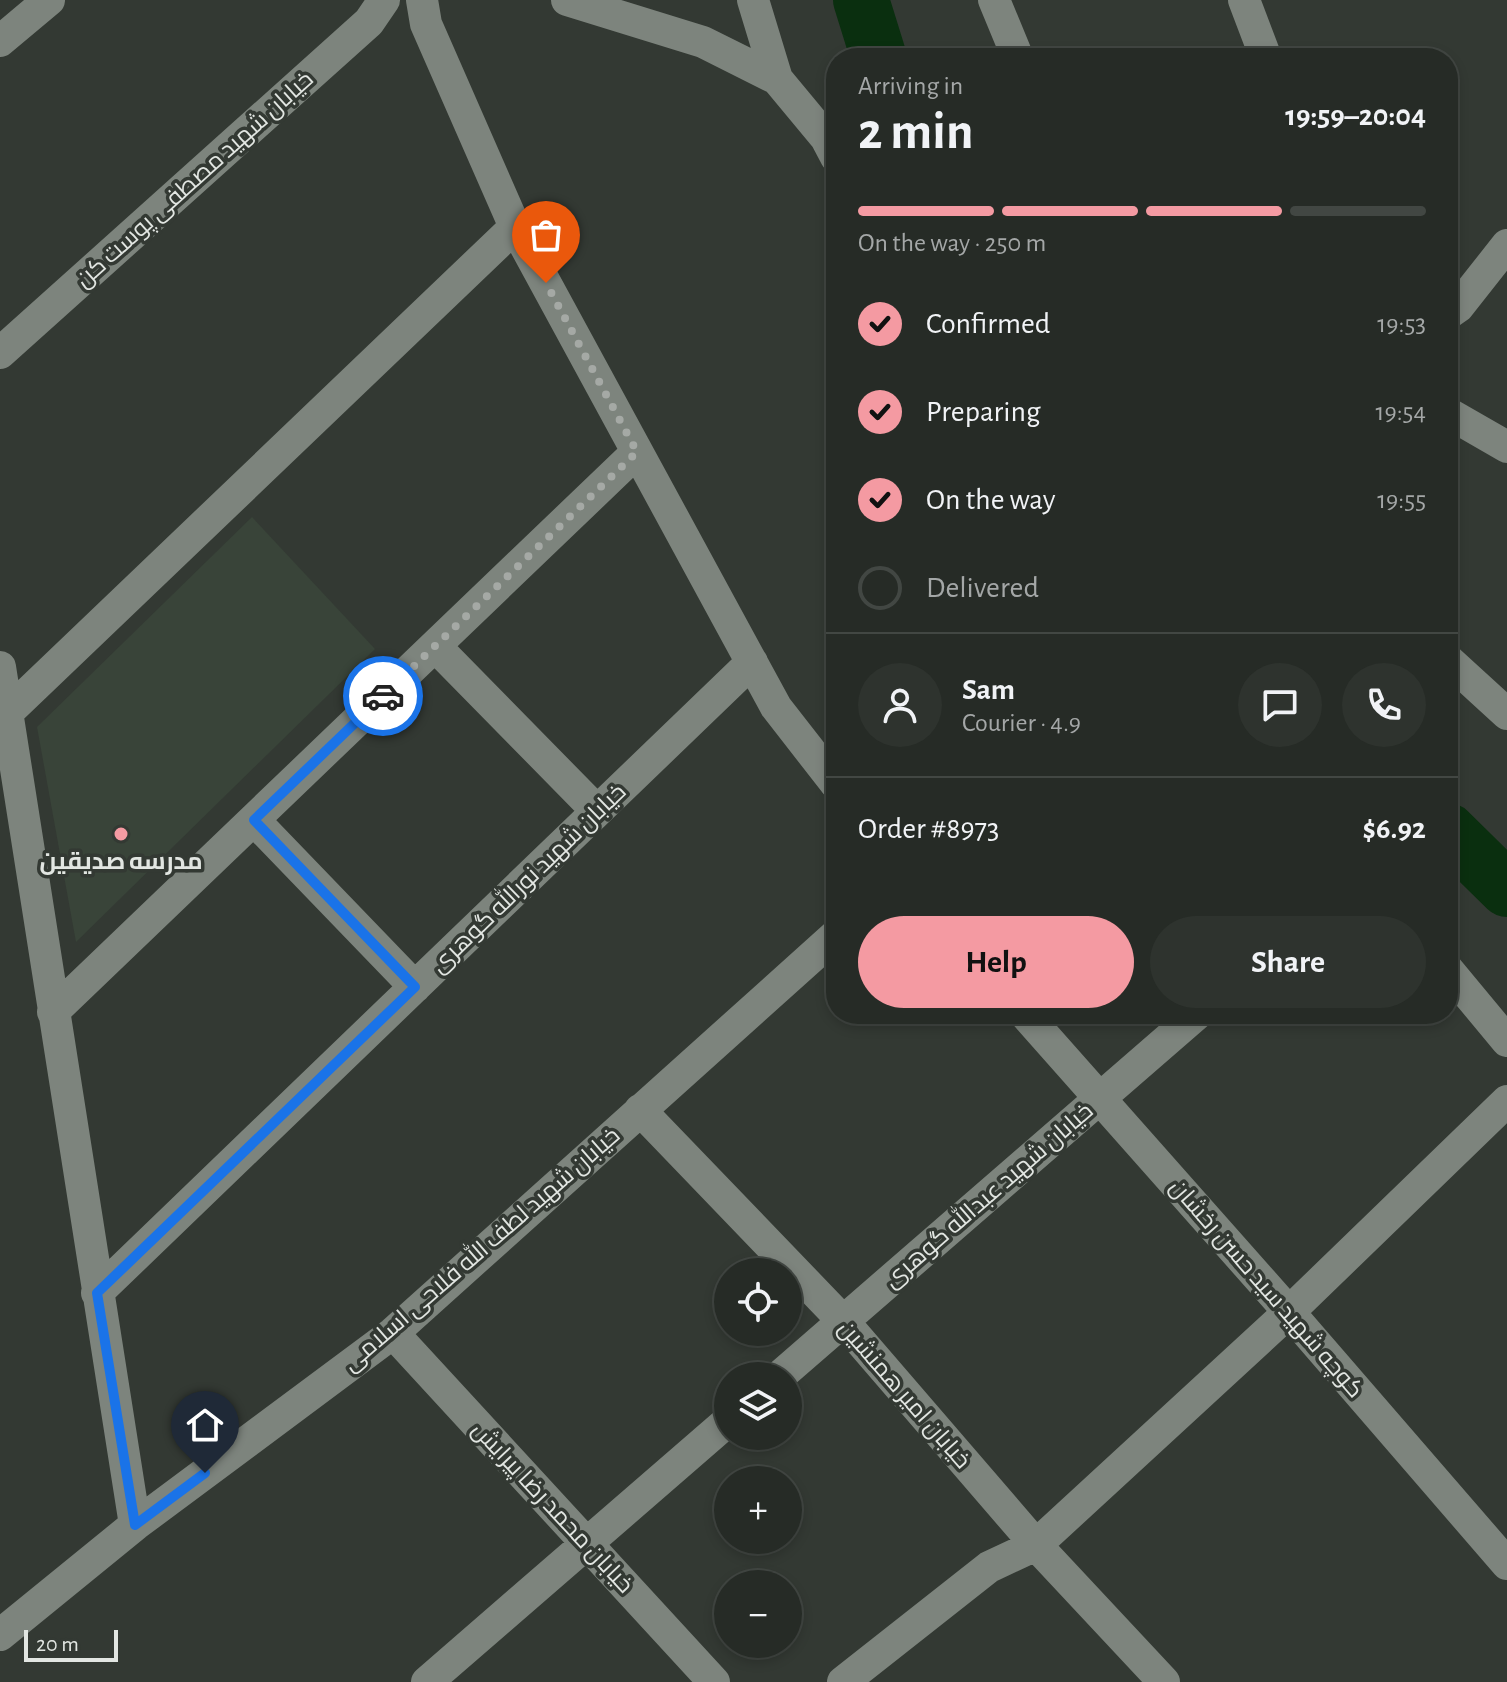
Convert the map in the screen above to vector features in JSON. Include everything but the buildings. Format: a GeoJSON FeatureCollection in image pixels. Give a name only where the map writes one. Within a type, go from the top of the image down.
{"type":"FeatureCollection","features":[{"type":"Feature","properties":{"kind":"street"},"geometry":{"type":"LineString","coordinates":[[0,41],[49,0]]}},
{"type":"Feature","properties":{"kind":"street","name":"خیابان شهید مصطفی پوست کن"},"geometry":{"type":"LineString","coordinates":[[0,353],[369,22],[384,0]]}},
{"type":"Feature","properties":{"kind":"street"},"geometry":{"type":"LineString","coordinates":[[422,0],[426,24],[515,227],[776,707],[826,771]]}},
{"type":"Feature","properties":{"kind":"street"},"geometry":{"type":"LineString","coordinates":[[567,0],[703,42],[777,79]]}},
{"type":"Feature","properties":{"kind":"street"},"geometry":{"type":"LineString","coordinates":[[753,0],[777,79],[826,138]]}},
{"type":"Feature","properties":{"kind":"street"},"geometry":{"type":"LineString","coordinates":[[994,0],[1014,48]]}},
{"type":"Feature","properties":{"kind":"street"},"geometry":{"type":"LineString","coordinates":[[1244,0],[1262,48]]}},
{"type":"Feature","properties":{"kind":"street"},"geometry":{"type":"LineString","coordinates":[[7,713],[515,227]]}},
{"type":"Feature","properties":{"kind":"street"},"geometry":{"type":"LineString","coordinates":[[1458,307],[1507,245]]}},
{"type":"Feature","properties":{"kind":"street"},"geometry":{"type":"LineString","coordinates":[[1458,419],[1507,447]]}},
{"type":"Feature","properties":{"kind":"street"},"geometry":{"type":"LineString","coordinates":[[53,1012],[637,452]]}},
{"type":"Feature","properties":{"kind":"street"},"geometry":{"type":"LineString","coordinates":[[435,646],[597,811]]}},
{"type":"Feature","properties":{"kind":"street","name":"خیابان شهید نورالله گوهری"},"geometry":{"type":"LineString","coordinates":[[97,1293],[752,662]]}},
{"type":"Feature","properties":{"kind":"street"},"geometry":{"type":"LineString","coordinates":[[0,667],[135,1525]]}},
{"type":"Feature","properties":{"kind":"street"},"geometry":{"type":"LineString","coordinates":[[1458,669],[1507,714]]}},
{"type":"Feature","properties":{"kind":"street"},"geometry":{"type":"LineString","coordinates":[[254,820],[415,987]]}},
{"type":"Feature","properties":{"kind":"street","name":"خیابان شهید لطف الله فلاحی اسلامی"},"geometry":{"type":"LineString","coordinates":[[0,1635],[135,1525],[393,1333],[826,944]]}},
{"type":"Feature","properties":{"kind":"street"},"geometry":{"type":"LineString","coordinates":[[1458,982],[1507,1041]]}},
{"type":"Feature","properties":{"kind":"street","name":"کوچه شهید سید حسن رخشان"},"geometry":{"type":"LineString","coordinates":[[1034,1024],[1507,1564]]}},
{"type":"Feature","properties":{"kind":"street","name":"خیابان شهید عبدالله گوهری"},"geometry":{"type":"LineString","coordinates":[[796,1362],[1185,1024]]}},
{"type":"Feature","properties":{"kind":"street"},"geometry":{"type":"LineString","coordinates":[[843,1682],[989,1567],[1036,1545],[1289,1312],[1507,1101]]}},
{"type":"Feature","properties":{"kind":"street","name":"خیابان امیر همنشین"},"geometry":{"type":"LineString","coordinates":[[640,1110],[843,1321],[1036,1545],[1164,1682]]}},
{"type":"Feature","properties":{"kind":"street","name":"خیابان محمد رضا پیرایش"},"geometry":{"type":"LineString","coordinates":[[393,1333],[714,1682]]}},
{"type":"Feature","properties":{"kind":"street"},"geometry":{"type":"LineString","coordinates":[[427,1682],[714,1433]]}},
{"type":"Feature","properties":{"kind":"shaded area","name":"مدرسه صدیقین"},"geometry":{"type":"Polygon","coordinates":[[[252,517],[375,649],[76,942],[37,727],[252,517]]]}},
{"type":"Feature","properties":{"kind":"waterway"},"geometry":{"type":"LineString","coordinates":[[861,0],[876,48]]}},
{"type":"Feature","properties":{"kind":"waterway"},"geometry":{"type":"LineString","coordinates":[[1458,841],[1507,889]]}},
{"type":"Feature","properties":{"kind":"way so far"},"geometry":{"type":"LineString","coordinates":[[383,696],[637,452],[546,283]]}},
{"type":"Feature","properties":{"kind":"place","name":"مدرسه صدیقین"},"geometry":{"type":"Point","coordinates":[121,834]}},
{"type":"Feature","properties":{"kind":"route"},"geometry":{"type":"LineString","coordinates":[[205,1473],[135,1525],[97,1293],[415,987],[254,820],[383,696]]}}]}
